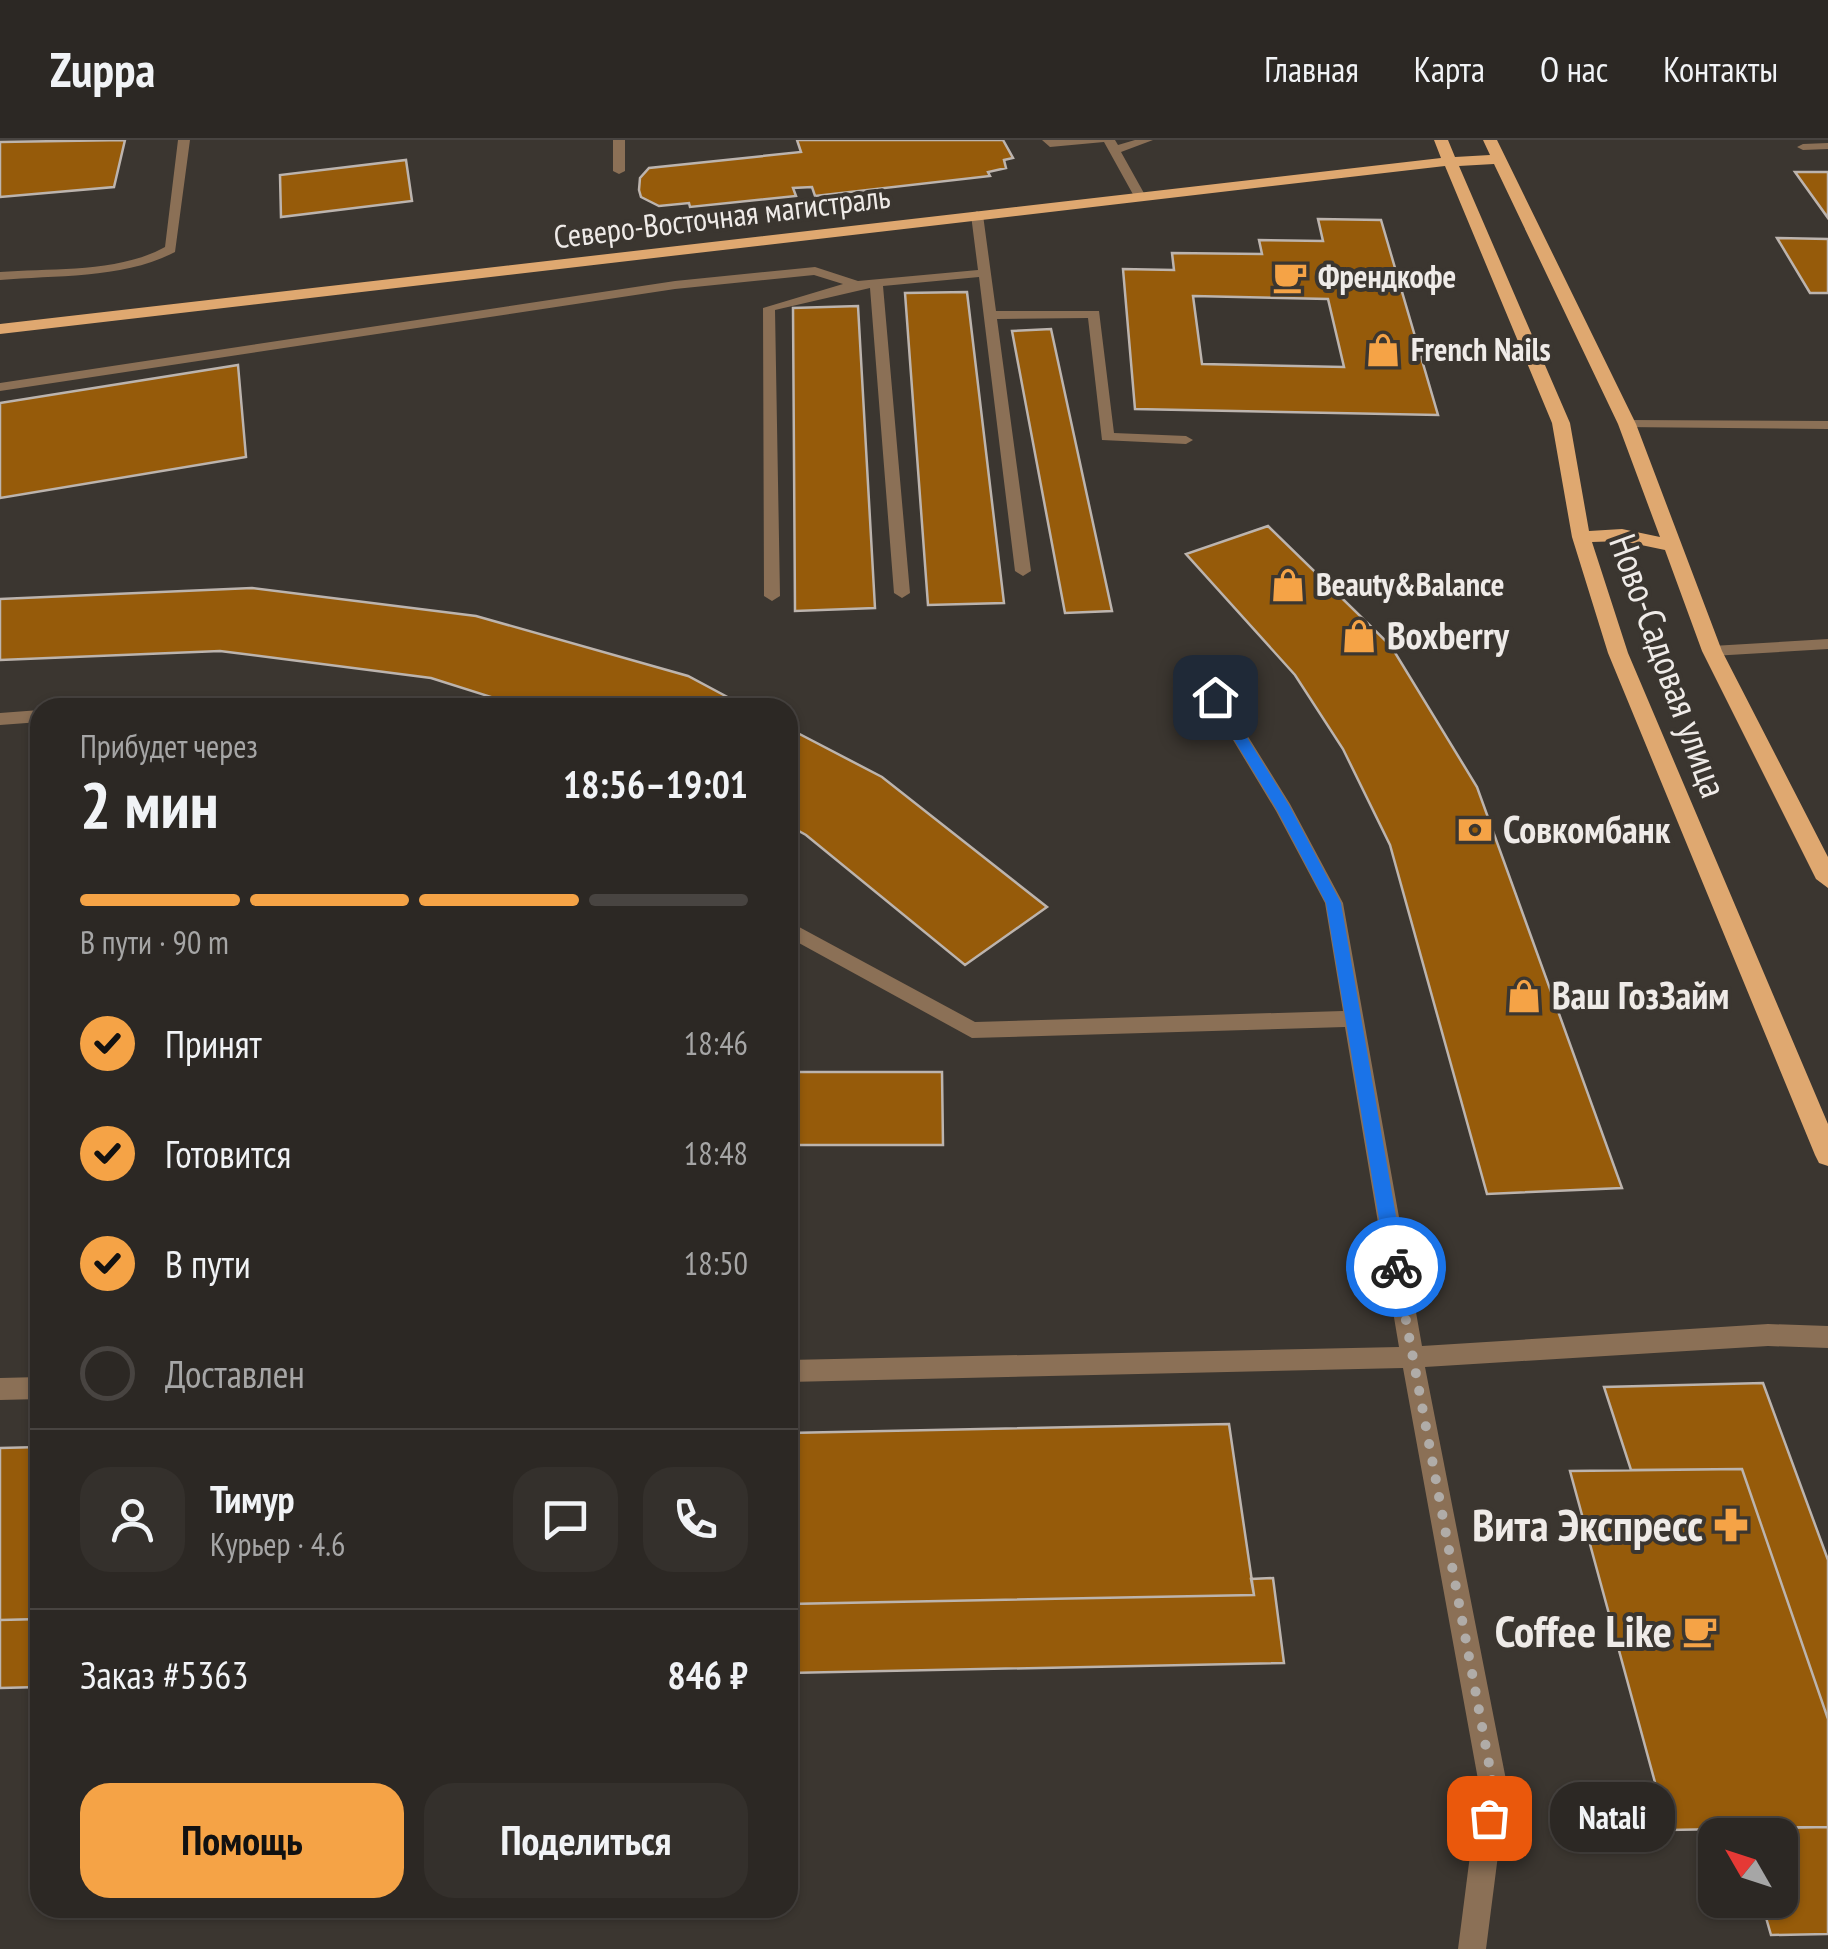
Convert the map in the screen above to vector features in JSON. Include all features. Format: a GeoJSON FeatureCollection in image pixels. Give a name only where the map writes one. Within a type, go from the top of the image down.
{"type":"FeatureCollection","features":[{"type":"Feature","properties":{"kind":"main road","name":"Ново-Садовая улица"},"geometry":{"type":"LineString","coordinates":[[1441,140],[1561,423],[1582,537],[1618,653],[1828,1154]]}},
{"type":"Feature","properties":{"kind":"main road","name":"Ново-Садовая улица"},"geometry":{"type":"LineString","coordinates":[[1490,140],[1627,424],[1712,652],[1828,879]]}},
{"type":"Feature","properties":{"kind":"main road","name":"Северо-Восточная магистраль"},"geometry":{"type":"LineString","coordinates":[[0,330],[1139,195],[1499,158]]}},
{"type":"Feature","properties":{"kind":"main road"},"geometry":{"type":"LineString","coordinates":[[1582,537],[1622,536],[1669,545]]}},
{"type":"Feature","properties":{"kind":"street"},"geometry":{"type":"LineString","coordinates":[[0,276],[164,256],[171,249],[184,140]]}},
{"type":"Feature","properties":{"kind":"street"},"geometry":{"type":"LineString","coordinates":[[619,140],[619,171]]}},
{"type":"Feature","properties":{"kind":"street"},"geometry":{"type":"LineString","coordinates":[[1048,140],[1050,144],[1100,140]]}},
{"type":"Feature","properties":{"kind":"street"},"geometry":{"type":"LineString","coordinates":[[1139,195],[1112,145],[1146,140]]}},
{"type":"Feature","properties":{"kind":"street"},"geometry":{"type":"LineString","coordinates":[[1803,147],[1828,146]]}},
{"type":"Feature","properties":{"kind":"street"},"geometry":{"type":"LineString","coordinates":[[976,215],[1023,571]]}},
{"type":"Feature","properties":{"kind":"street"},"geometry":{"type":"LineString","coordinates":[[0,387],[675,285],[816,271],[858,285]]}},
{"type":"Feature","properties":{"kind":"street"},"geometry":{"type":"LineString","coordinates":[[772,596],[770,308],[858,285],[986,273]]}},
{"type":"Feature","properties":{"kind":"street"},"geometry":{"type":"LineString","coordinates":[[876,283],[902,593]]}},
{"type":"Feature","properties":{"kind":"street"},"geometry":{"type":"LineString","coordinates":[[990,315],[1094,314],[1107,438],[1186,440]]}},
{"type":"Feature","properties":{"kind":"street"},"geometry":{"type":"LineString","coordinates":[[1627,424],[1828,425]]}},
{"type":"Feature","properties":{"kind":"street"},"geometry":{"type":"LineString","coordinates":[[1712,652],[1828,644]]}},
{"type":"Feature","properties":{"kind":"street"},"geometry":{"type":"LineString","coordinates":[[1215,697],[1284,809],[1334,903],[1412,1358],[1493,1785],[1472,1949]]}},
{"type":"Feature","properties":{"kind":"street"},"geometry":{"type":"LineString","coordinates":[[0,719],[30,717]]}},
{"type":"Feature","properties":{"kind":"street"},"geometry":{"type":"LineString","coordinates":[[798,934],[972,1030],[1352,1019]]}},
{"type":"Feature","properties":{"kind":"street"},"geometry":{"type":"LineString","coordinates":[[798,1371],[1412,1358],[1768,1335],[1828,1337]]}},
{"type":"Feature","properties":{"kind":"street"},"geometry":{"type":"LineString","coordinates":[[0,1389],[30,1388]]}},
{"type":"Feature","properties":{"kind":"building"},"geometry":{"type":"Polygon","coordinates":[[[125,140],[114,187],[0,197],[0,142],[125,140]]]}},
{"type":"Feature","properties":{"kind":"building"},"geometry":{"type":"Polygon","coordinates":[[[797,140],[1003,140],[1013,158],[1004,160],[1006,168],[988,172],[990,176],[815,196],[812,187],[793,188],[796,196],[690,207],[689,203],[659,206],[641,197],[640,178],[649,168],[801,152],[797,140]]]}},
{"type":"Feature","properties":{"kind":"building"},"geometry":{"type":"Polygon","coordinates":[[[406,160],[412,201],[281,217],[280,175],[406,160]]]}},
{"type":"Feature","properties":{"kind":"building"},"geometry":{"type":"Polygon","coordinates":[[[1795,172],[1828,172],[1828,218],[1795,172]]]}},
{"type":"Feature","properties":{"kind":"building"},"geometry":{"type":"Polygon","coordinates":[[[1318,219],[1381,220],[1438,415],[1135,409],[1123,269],[1174,270],[1172,253],[1262,254],[1259,240],[1323,241],[1318,219]],[[1193,296],[1202,364],[1344,367],[1328,299],[1193,296]]]}},
{"type":"Feature","properties":{"kind":"building"},"geometry":{"type":"Polygon","coordinates":[[[1777,238],[1828,239],[1828,293],[1810,293],[1777,238]]]}},
{"type":"Feature","properties":{"kind":"building"},"geometry":{"type":"Polygon","coordinates":[[[967,292],[1004,603],[928,605],[905,293],[967,292]]]}},
{"type":"Feature","properties":{"kind":"building"},"geometry":{"type":"Polygon","coordinates":[[[858,306],[875,608],[795,611],[793,308],[858,306]]]}},
{"type":"Feature","properties":{"kind":"building"},"geometry":{"type":"Polygon","coordinates":[[[1051,329],[1112,611],[1065,613],[1012,331],[1051,329]]]}},
{"type":"Feature","properties":{"kind":"building"},"geometry":{"type":"Polygon","coordinates":[[[238,365],[246,457],[0,498],[0,403],[238,365]]]}},
{"type":"Feature","properties":{"kind":"building"},"geometry":{"type":"Polygon","coordinates":[[[1268,526],[1391,646],[1477,787],[1622,1188],[1487,1194],[1390,845],[1343,749],[1295,675],[1186,554],[1268,526]]]}},
{"type":"Feature","properties":{"kind":"building"},"geometry":{"type":"Polygon","coordinates":[[[252,588],[476,616],[688,676],[729,698],[494,698],[431,678],[220,651],[0,660],[0,599],[252,588]]]}},
{"type":"Feature","properties":{"kind":"building"},"geometry":{"type":"Polygon","coordinates":[[[798,733],[882,777],[1047,907],[965,965],[798,831],[798,733]]]}},
{"type":"Feature","properties":{"kind":"building"},"geometry":{"type":"Polygon","coordinates":[[[798,1072],[942,1072],[943,1145],[798,1145],[798,1072]]]}},
{"type":"Feature","properties":{"kind":"building"},"geometry":{"type":"Polygon","coordinates":[[[1763,1383],[1828,1560],[1828,1719],[1742,1469],[1631,1470],[1604,1387],[1763,1383]]]}},
{"type":"Feature","properties":{"kind":"building"},"geometry":{"type":"Polygon","coordinates":[[[1229,1424],[1254,1595],[798,1604],[798,1433],[1229,1424]]]}},
{"type":"Feature","properties":{"kind":"building"},"geometry":{"type":"Polygon","coordinates":[[[30,1447],[30,1619],[0,1620],[0,1448],[30,1447]]]}},
{"type":"Feature","properties":{"kind":"building"},"geometry":{"type":"Polygon","coordinates":[[[1742,1469],[1828,1719],[1828,1827],[1798,1828],[1798,1818],[1698,1818],[1698,1829],[1668,1830],[1570,1471],[1742,1469]]]}},
{"type":"Feature","properties":{"kind":"building"},"geometry":{"type":"Polygon","coordinates":[[[1273,1578],[1284,1663],[798,1673],[798,1604],[1254,1595],[1251,1579],[1273,1578]]]}},
{"type":"Feature","properties":{"kind":"building"},"geometry":{"type":"Polygon","coordinates":[[[30,1619],[30,1687],[0,1688],[0,1620],[30,1619]]]}},
{"type":"Feature","properties":{"kind":"building"},"geometry":{"type":"Polygon","coordinates":[[[1798,1827],[1828,1827],[1828,1934],[1771,1935],[1766,1918],[1798,1918],[1798,1827]]]}},
{"type":"Feature","properties":{"kind":"way so far"},"geometry":{"type":"LineString","coordinates":[[1396,1267],[1493,1785],[1489,1818]]}},
{"type":"Feature","properties":{"kind":"place","name":"Френдкофе"},"geometry":{"type":"Point","coordinates":[1290,277]}},
{"type":"Feature","properties":{"kind":"place","name":"French Nails"},"geometry":{"type":"Point","coordinates":[1383,350]}},
{"type":"Feature","properties":{"kind":"place","name":"Beauty&Balance"},"geometry":{"type":"Point","coordinates":[1288,585]}},
{"type":"Feature","properties":{"kind":"place","name":"Boxberry"},"geometry":{"type":"Point","coordinates":[1359,636]}},
{"type":"Feature","properties":{"kind":"place","name":"Совкомбанк"},"geometry":{"type":"Point","coordinates":[1475,830]}},
{"type":"Feature","properties":{"kind":"place","name":"Ваш ГозЗайм"},"geometry":{"type":"Point","coordinates":[1524,996]}},
{"type":"Feature","properties":{"kind":"place","name":"Вита Экспресс"},"geometry":{"type":"Point","coordinates":[1731,1525]}},
{"type":"Feature","properties":{"kind":"place","name":"Coffee Like"},"geometry":{"type":"Point","coordinates":[1700,1631]}},
{"type":"Feature","properties":{"kind":"place","name":"Natali"},"geometry":{"type":"Point","coordinates":[1489,1818]}},
{"type":"Feature","properties":{"kind":"route"},"geometry":{"type":"LineString","coordinates":[[1215,697],[1284,809],[1334,903],[1396,1267]]}}]}
